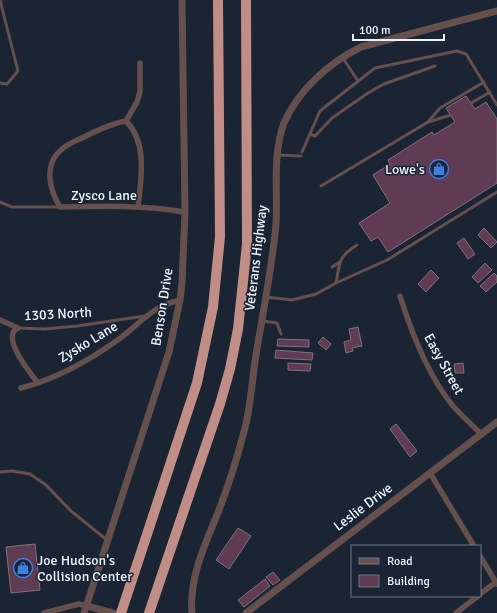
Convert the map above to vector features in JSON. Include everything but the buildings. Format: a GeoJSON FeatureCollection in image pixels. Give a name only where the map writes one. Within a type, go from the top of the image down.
{"type":"FeatureCollection","features":[{"type":"Feature","properties":{"kind":"highway"},"geometry":{"type":"LineString","coordinates":[[149,613],[220,404],[230,369],[238,329],[247,244],[246,0]]}},
{"type":"Feature","properties":{"kind":"highway"},"geometry":{"type":"LineString","coordinates":[[121,613],[152,524],[196,383],[214,295],[220,236],[218,1]]}},
{"type":"Feature","properties":{"kind":"street","name":"Benson Drive"},"geometry":{"type":"LineString","coordinates":[[84,613],[168,352],[180,300],[185,212],[182,0]]}},
{"type":"Feature","properties":{"kind":"street","name":"Veterans Highway"},"geometry":{"type":"LineString","coordinates":[[192,613],[194,582],[202,551],[218,510],[245,426],[276,224],[278,155],[281,134],[289,114],[311,83],[342,57],[361,47],[497,11]]}},
{"type":"Feature","properties":{"kind":"street"},"geometry":{"type":"LineString","coordinates":[[138,207],[142,172],[140,156],[136,134],[126,121],[137,102],[140,92],[140,63]]}},
{"type":"Feature","properties":{"kind":"street","name":"Zysco Lane"},"geometry":{"type":"LineString","coordinates":[[126,121],[113,123],[66,146],[56,154],[51,167],[50,180],[53,196],[60,207],[138,207],[162,208],[185,212]]}},
{"type":"Feature","properties":{"kind":"street","name":"Easy Street"},"geometry":{"type":"LineString","coordinates":[[400,296],[408,322],[424,358],[450,401],[481,434]]}},
{"type":"Feature","properties":{"kind":"street","name":"Zysko Lane"},"geometry":{"type":"LineString","coordinates":[[21,388],[38,383],[94,355],[128,332],[147,315],[167,303],[180,300]]}},
{"type":"Feature","properties":{"kind":"street"},"geometry":{"type":"LineString","coordinates":[[0,320],[18,328]]}},
{"type":"Feature","properties":{"kind":"street"},"geometry":{"type":"LineString","coordinates":[[18,328],[13,330],[11,334],[12,339],[18,355],[38,383]]}},
{"type":"Feature","properties":{"kind":"street","name":"Leslie Drive"},"geometry":{"type":"LineString","coordinates":[[246,613],[497,422]]}},
{"type":"Feature","properties":{"kind":"street"},"geometry":{"type":"LineString","coordinates":[[430,473],[473,545]]}},
{"type":"Feature","properties":{"kind":"street"},"geometry":{"type":"LineString","coordinates":[[481,558],[496,583],[481,594]]}},
{"type":"Feature","properties":{"kind":"street"},"geometry":{"type":"LineString","coordinates":[[456,613],[476,597]]}},
{"type":"Feature","properties":{"kind":"street"},"geometry":{"type":"LineString","coordinates":[[44,613],[74,605],[87,606],[112,613]]}},
{"type":"Feature","properties":{"kind":"lane"},"geometry":{"type":"LineString","coordinates":[[0,0],[18,71],[7,84],[0,83]]}},
{"type":"Feature","properties":{"kind":"lane"},"geometry":{"type":"LineString","coordinates":[[278,155],[302,154],[320,112],[375,68],[457,51],[466,54],[497,105]]}},
{"type":"Feature","properties":{"kind":"lane"},"geometry":{"type":"LineString","coordinates":[[342,57],[358,81]]}},
{"type":"Feature","properties":{"kind":"lane"},"geometry":{"type":"LineString","coordinates":[[310,134],[315,136],[332,118],[384,84],[435,66]]}},
{"type":"Feature","properties":{"kind":"lane"},"geometry":{"type":"LineString","coordinates":[[428,122],[440,108],[484,82]]}},
{"type":"Feature","properties":{"kind":"lane"},"geometry":{"type":"LineString","coordinates":[[471,103],[490,92]]}},
{"type":"Feature","properties":{"kind":"lane"},"geometry":{"type":"LineString","coordinates":[[321,186],[428,122],[451,115]]}},
{"type":"Feature","properties":{"kind":"lane"},"geometry":{"type":"LineString","coordinates":[[265,296],[292,300],[316,294],[336,283],[387,260],[497,192]]}},
{"type":"Feature","properties":{"kind":"lane"},"geometry":{"type":"LineString","coordinates":[[0,202],[18,207],[60,207]]}},
{"type":"Feature","properties":{"kind":"lane"},"geometry":{"type":"LineString","coordinates":[[336,283],[340,262],[344,253],[357,245]]}},
{"type":"Feature","properties":{"kind":"lane"},"geometry":{"type":"LineString","coordinates":[[332,267],[340,262]]}},
{"type":"Feature","properties":{"kind":"lane","name":"1303 North"},"geometry":{"type":"LineString","coordinates":[[18,328],[45,329],[77,326],[147,315]]}},
{"type":"Feature","properties":{"kind":"lane"},"geometry":{"type":"LineString","coordinates":[[262,321],[276,323],[281,334]]}},
{"type":"Feature","properties":{"kind":"lane"},"geometry":{"type":"LineString","coordinates":[[0,472],[30,474],[46,485],[71,511],[108,541]]}},
{"type":"Feature","properties":{"kind":"place","name":"Lowe's"},"geometry":{"type":"Point","coordinates":[439,169]}},
{"type":"Feature","properties":{"kind":"place","name":"Joe Hudson's Collision Center"},"geometry":{"type":"Point","coordinates":[23,568]}}]}
